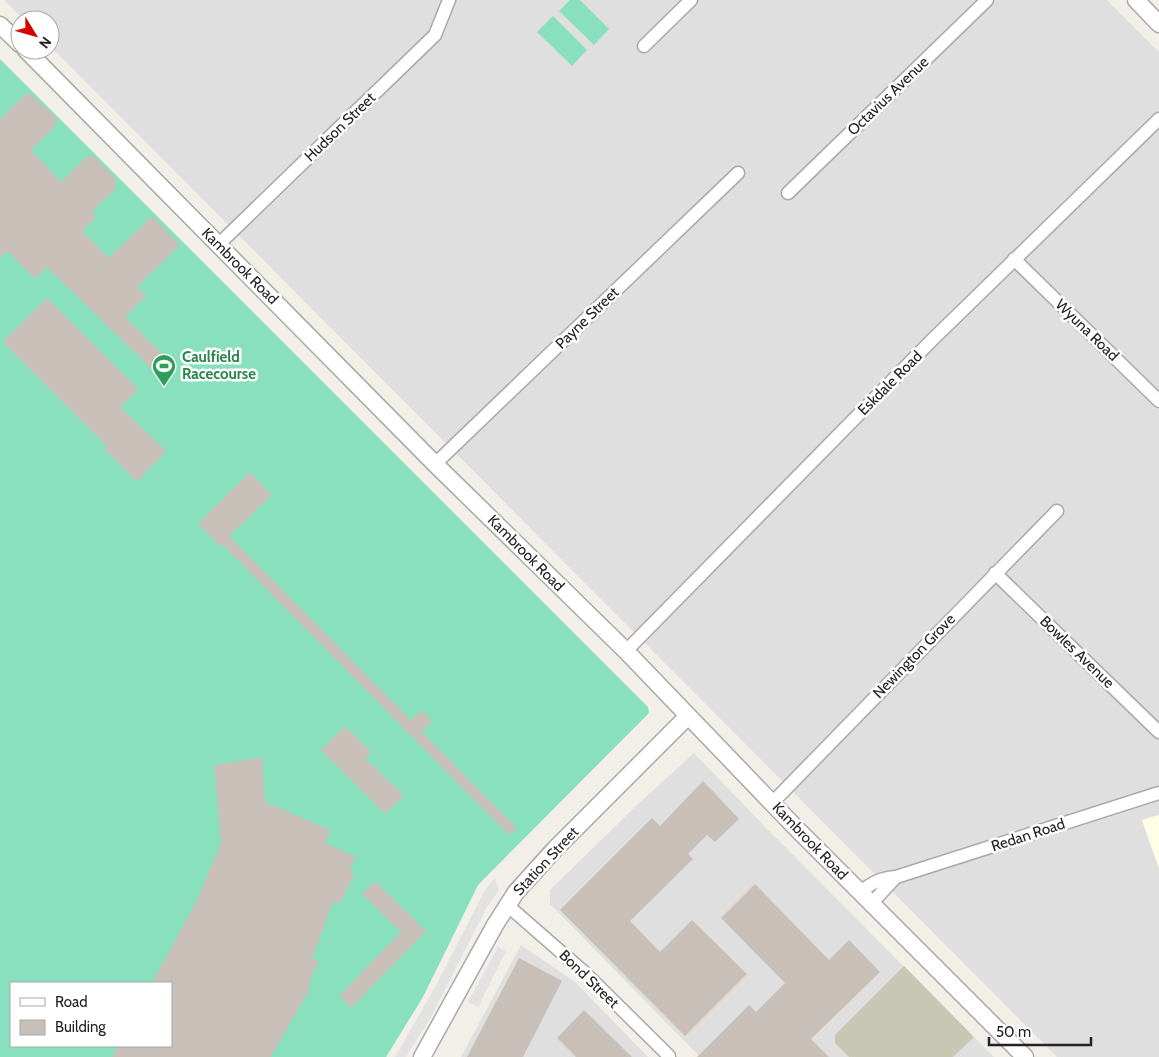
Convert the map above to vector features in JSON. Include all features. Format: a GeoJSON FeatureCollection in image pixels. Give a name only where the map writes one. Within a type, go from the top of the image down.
{"type":"FeatureCollection","features":[{"type":"Feature","properties":{"kind":"street","name":"Hudson Street"},"geometry":{"type":"LineString","coordinates":[[218,245],[435,35],[449,0]]}},
{"type":"Feature","properties":{"kind":"street"},"geometry":{"type":"LineString","coordinates":[[644,46],[691,0]]}},
{"type":"Feature","properties":{"kind":"street","name":"Octavius Avenue"},"geometry":{"type":"LineString","coordinates":[[788,193],[987,0]]}},
{"type":"Feature","properties":{"kind":"street"},"geometry":{"type":"LineString","coordinates":[[1136,0],[1159,24]]}},
{"type":"Feature","properties":{"kind":"street"},"geometry":{"type":"LineString","coordinates":[[0,25],[10,34]]}},
{"type":"Feature","properties":{"kind":"street","name":"Kambrook Road"},"geometry":{"type":"LineString","coordinates":[[36,60],[435,464],[626,651],[866,898],[1024,1057]]}},
{"type":"Feature","properties":{"kind":"street","name":"Eskdale Road"},"geometry":{"type":"LineString","coordinates":[[626,651],[1014,259],[1159,119]]}},
{"type":"Feature","properties":{"kind":"street","name":"Payne Street"},"geometry":{"type":"LineString","coordinates":[[435,464],[738,173]]}},
{"type":"Feature","properties":{"kind":"street","name":"Wyuna Road"},"geometry":{"type":"LineString","coordinates":[[1014,259],[1159,401]]}},
{"type":"Feature","properties":{"kind":"street","name":"Newington Grove"},"geometry":{"type":"LineString","coordinates":[[773,802],[1057,511]]}},
{"type":"Feature","properties":{"kind":"street","name":"Bowles Avenue"},"geometry":{"type":"LineString","coordinates":[[995,573],[1159,732]]}},
{"type":"Feature","properties":{"kind":"street","name":"Station Street"},"geometry":{"type":"LineString","coordinates":[[422,1057],[507,905],[525,881],[688,716]]}},
{"type":"Feature","properties":{"kind":"street","name":"Redan Road"},"geometry":{"type":"LineString","coordinates":[[866,898],[875,881],[896,877],[1159,793]]}},
{"type":"Feature","properties":{"kind":"street","name":"Bond Street"},"geometry":{"type":"LineString","coordinates":[[507,905],[585,973],[668,1056]]}},
{"type":"Feature","properties":{"kind":"shaded area"},"geometry":{"type":"Polygon","coordinates":[[[4,0],[1107,0],[1159,52],[1159,815],[1142,820],[1159,868],[1159,1057],[1057,1057],[60,56],[60,10],[14,10],[4,0]]]}},
{"type":"Feature","properties":{"kind":"shaded area"},"geometry":{"type":"Polygon","coordinates":[[[694,753],[994,1057],[700,1057],[550,904],[550,890],[638,804],[694,753]]]}},
{"type":"Feature","properties":{"kind":"shaded area"},"geometry":{"type":"Polygon","coordinates":[[[1159,815],[1159,868],[1142,820],[1159,815]]]}},
{"type":"Feature","properties":{"kind":"shaded area"},"geometry":{"type":"Polygon","coordinates":[[[495,878],[499,890],[487,907],[431,1017],[406,1057],[395,1057],[438,982],[485,890],[495,878]]]}},
{"type":"Feature","properties":{"kind":"shaded area"},"geometry":{"type":"Polygon","coordinates":[[[521,945],[575,982],[648,1057],[461,1057],[521,945]]]}},
{"type":"Feature","properties":{"kind":"shaded area"},"geometry":{"type":"Polygon","coordinates":[[[498,947],[506,951],[478,1007],[468,1002],[498,947]]]}},
{"type":"Feature","properties":{"kind":"shaded area"},"geometry":{"type":"Polygon","coordinates":[[[904,966],[974,1037],[953,1057],[849,1057],[835,1043],[835,1035],[904,966]]]}},
{"type":"Feature","properties":{"kind":"green space"},"geometry":{"type":"Polygon","coordinates":[[[570,0],[580,0],[609,29],[594,45],[559,11],[570,0]]]}},
{"type":"Feature","properties":{"kind":"green space"},"geometry":{"type":"Polygon","coordinates":[[[553,16],[587,50],[572,66],[537,32],[553,16]]]}},
{"type":"Feature","properties":{"kind":"green space","name":"Caulfield Racecourse"},"geometry":{"type":"Polygon","coordinates":[[[0,59],[648,707],[649,713],[478,885],[423,997],[386,1057],[0,1057],[0,59]]]}},
{"type":"Feature","properties":{"kind":"building"},"geometry":{"type":"Polygon","coordinates":[[[30,93],[58,119],[55,122],[57,124],[31,150],[61,182],[87,156],[90,158],[93,155],[117,180],[113,184],[117,187],[92,212],[96,217],[82,231],[109,258],[152,216],[180,245],[137,287],[146,296],[125,317],[175,366],[162,379],[47,267],[35,279],[7,251],[0,258],[0,119],[25,94],[30,93]]]}},
{"type":"Feature","properties":{"kind":"building"},"geometry":{"type":"Polygon","coordinates":[[[47,298],[138,389],[120,407],[166,451],[137,482],[104,449],[107,446],[3,342],[47,298]]]}},
{"type":"Feature","properties":{"kind":"building"},"geometry":{"type":"Polygon","coordinates":[[[250,472],[272,495],[229,536],[411,720],[422,710],[432,721],[422,732],[517,828],[509,835],[222,544],[220,546],[198,524],[250,472]]]}},
{"type":"Feature","properties":{"kind":"building"},"geometry":{"type":"Polygon","coordinates":[[[345,726],[371,752],[365,758],[404,795],[385,814],[321,750],[345,726]]]}},
{"type":"Feature","properties":{"kind":"building"},"geometry":{"type":"Polygon","coordinates":[[[262,757],[265,802],[330,830],[325,843],[356,857],[349,871],[355,873],[340,904],[333,902],[312,958],[319,961],[311,977],[308,992],[271,1057],[112,1057],[117,1047],[172,1047],[172,982],[153,982],[199,896],[221,842],[214,765],[262,757]]]}},
{"type":"Feature","properties":{"kind":"building"},"geometry":{"type":"Polygon","coordinates":[[[703,781],[739,819],[715,842],[707,835],[688,854],[693,859],[630,921],[660,952],[692,920],[747,974],[685,1036],[560,910],[652,818],[660,826],[703,781]]]}},
{"type":"Feature","properties":{"kind":"building"},"geometry":{"type":"Polygon","coordinates":[[[375,881],[426,931],[351,1008],[339,996],[401,932],[362,894],[375,881]]]}},
{"type":"Feature","properties":{"kind":"building"},"geometry":{"type":"Polygon","coordinates":[[[755,884],[829,960],[849,940],[880,972],[811,1039],[829,1057],[697,1057],[749,1005],[756,1012],[785,983],[721,918],[755,884]]]}},
{"type":"Feature","properties":{"kind":"building"},"geometry":{"type":"Polygon","coordinates":[[[519,958],[562,981],[523,1057],[467,1057],[519,958]]]}},
{"type":"Feature","properties":{"kind":"building"},"geometry":{"type":"Polygon","coordinates":[[[584,1010],[632,1057],[576,1057],[557,1038],[584,1010]]]}},
{"type":"Feature","properties":{"kind":"place","name":"Caulfield Racecourse"},"geometry":{"type":"Point","coordinates":[164,387]}}]}
